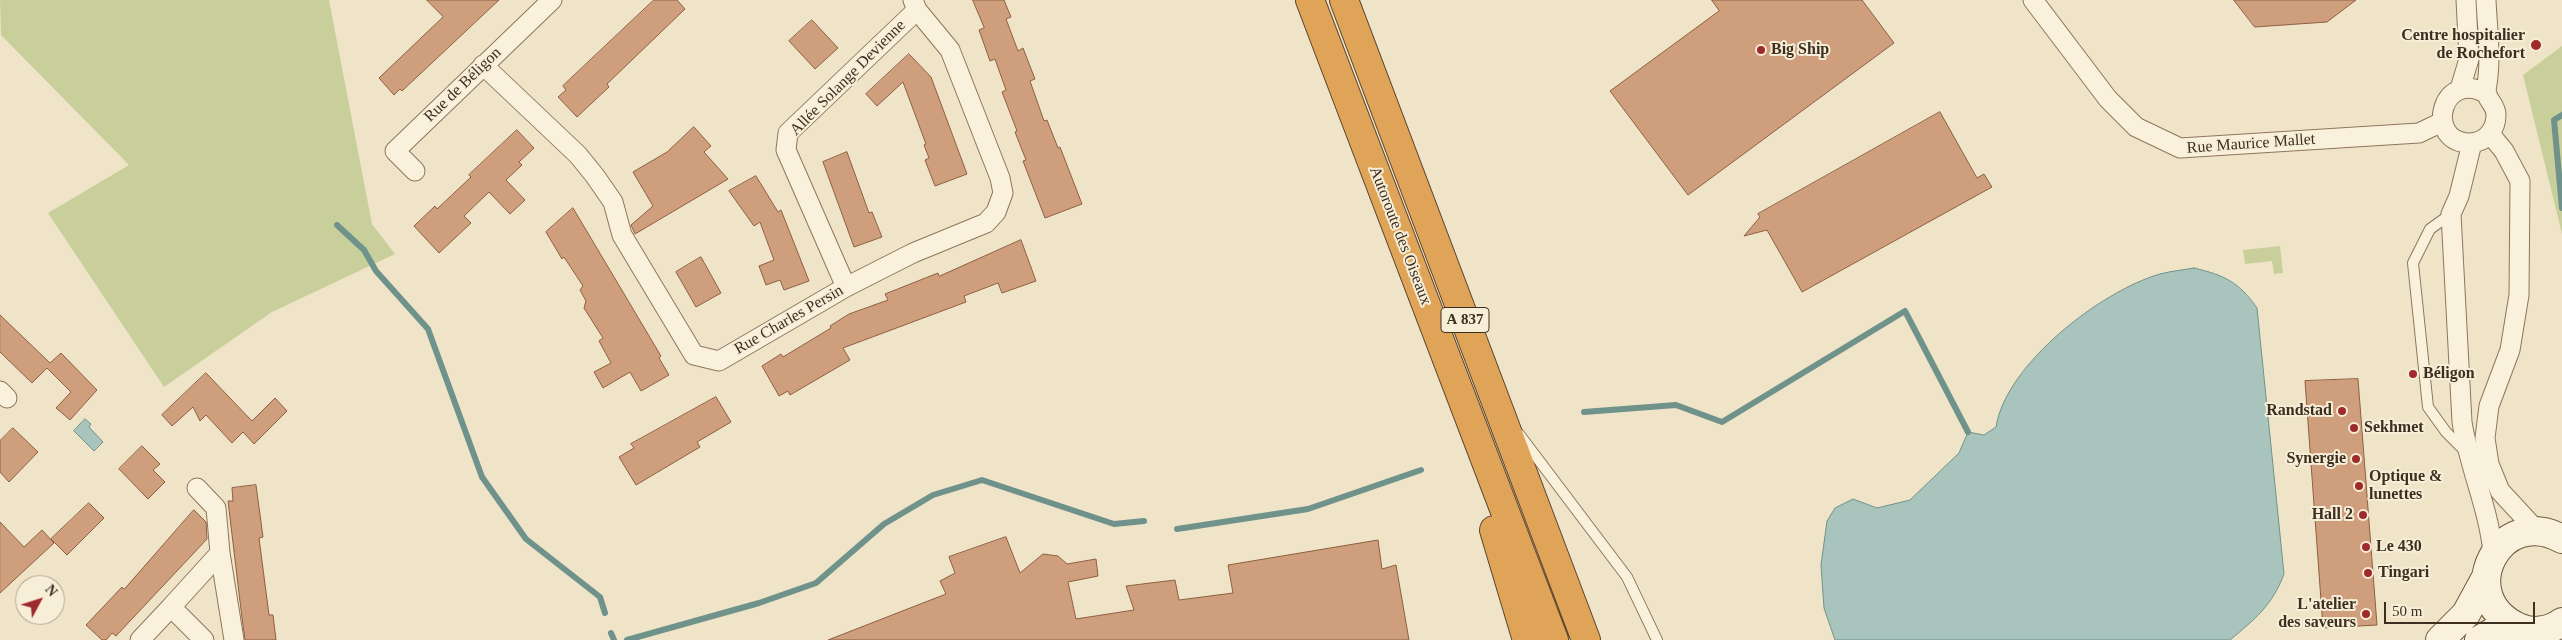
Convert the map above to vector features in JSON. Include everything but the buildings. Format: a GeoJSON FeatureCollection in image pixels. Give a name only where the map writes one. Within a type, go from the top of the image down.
{"type":"FeatureCollection","features":[{"type":"Feature","properties":{"kind":"highway","name":"Autoroute des Oiseaux"},"geometry":{"type":"LineString","coordinates":[[1310,0],[1554,640]]}},
{"type":"Feature","properties":{"kind":"highway","name":"Autoroute des Oiseaux"},"geometry":{"type":"LineString","coordinates":[[1344,0],[1586,640]]}},
{"type":"Feature","properties":{"kind":"highway"},"geometry":{"type":"LineString","coordinates":[[1421,292],[1527,640]]}},
{"type":"Feature","properties":{"kind":"main road"},"geometry":{"type":"LineString","coordinates":[[2440,640],[2466,614],[2489,566],[2505,541],[2520,533],[2552,533]]}},
{"type":"Feature","properties":{"kind":"main road"},"geometry":{"type":"LineString","coordinates":[[2489,566],[2487,595],[2495,610],[2506,622],[2547,630]]}},
{"type":"Feature","properties":{"kind":"main road"},"geometry":{"type":"LineString","coordinates":[[2479,640],[2498,629],[2547,630]]}},
{"type":"Feature","properties":{"kind":"street","name":"Rue de Béligon"},"geometry":{"type":"LineString","coordinates":[[414,171],[395,151],[552,0]]}},
{"type":"Feature","properties":{"kind":"street","name":"Rue Maurice Mallet"},"geometry":{"type":"LineString","coordinates":[[2034,0],[2108,99],[2136,127],[2180,148],[2419,133],[2442,122]]}},
{"type":"Feature","properties":{"kind":"street"},"geometry":{"type":"LineString","coordinates":[[2460,89],[2469,60],[2466,0]]}},
{"type":"Feature","properties":{"kind":"street"},"geometry":{"type":"LineString","coordinates":[[2486,0],[2489,65],[2486,94]]}},
{"type":"Feature","properties":{"kind":"street","name":"Rue Charles Persin"},"geometry":{"type":"LineString","coordinates":[[483,66],[578,155],[595,176],[613,202],[622,235],[694,355],[719,361],[846,287],[913,254],[986,222],[996,212],[1003,193],[1000,178],[950,50],[915,5]]}},
{"type":"Feature","properties":{"kind":"street","name":"Allée Solange Devienne"},"geometry":{"type":"LineString","coordinates":[[846,287],[786,150],[788,133],[915,5]]}},
{"type":"Feature","properties":{"kind":"street"},"geometry":{"type":"LineString","coordinates":[[2470,88],[2486,94],[2496,109],[2496,118],[2490,134],[2472,143],[2457,140],[2446,130],[2442,122],[2441,114],[2447,98],[2460,89],[2470,88]]}},
{"type":"Feature","properties":{"kind":"street"},"geometry":{"type":"LineString","coordinates":[[2490,134],[2504,151],[2520,181],[2519,295],[2510,350],[2490,406],[2485,438],[2488,464],[2500,491],[2552,533]]}},
{"type":"Feature","properties":{"kind":"street"},"geometry":{"type":"LineString","coordinates":[[2472,143],[2459,196],[2451,214],[2462,422],[2467,453],[2492,533],[2489,566]]}},
{"type":"Feature","properties":{"kind":"street"},"geometry":{"type":"LineString","coordinates":[[197,488],[216,508],[220,553],[234,640]]}},
{"type":"Feature","properties":{"kind":"street"},"geometry":{"type":"LineString","coordinates":[[140,640],[220,553]]}},
{"type":"Feature","properties":{"kind":"street"},"geometry":{"type":"LineString","coordinates":[[171,607],[204,640]]}},
{"type":"Feature","properties":{"kind":"lane"},"geometry":{"type":"LineString","coordinates":[[2451,214],[2430,229],[2413,263],[2428,408],[2446,432],[2467,453]]}},
{"type":"Feature","properties":{"kind":"lane"},"geometry":{"type":"LineString","coordinates":[[1498,408],[1627,577],[1657,640]]}},
{"type":"Feature","properties":{"kind":"green space"},"geometry":{"type":"Polygon","coordinates":[[[0,0],[329,0],[372,224],[395,254],[272,312],[164,387],[48,213],[129,165],[1,35],[0,0]]]}},
{"type":"Feature","properties":{"kind":"green space"},"geometry":{"type":"Polygon","coordinates":[[[2562,46],[2562,234],[2523,75],[2562,46]]]}},
{"type":"Feature","properties":{"kind":"green space"},"geometry":{"type":"Polygon","coordinates":[[[2280,246],[2283,273],[2274,274],[2272,261],[2245,264],[2243,250],[2280,246]]]}},
{"type":"Feature","properties":{"kind":"water"},"geometry":{"type":"Polygon","coordinates":[[[2194,268],[2230,281],[2244,292],[2257,308],[2284,574],[2274,595],[2262,611],[2230,640],[1835,640],[1824,608],[1821,565],[1827,521],[1835,508],[1853,499],[1877,508],[1910,500],[1959,453],[1968,432],[1984,435],[1996,427],[2003,403],[2018,379],[2037,355],[2060,333],[2085,313],[2136,283],[2160,274],[2194,268]]]}},
{"type":"Feature","properties":{"kind":"water"},"geometry":{"type":"Polygon","coordinates":[[[85,419],[91,424],[89,427],[103,442],[94,451],[74,431],[85,419]]]}},
{"type":"Feature","properties":{"kind":"waterway"},"geometry":{"type":"LineString","coordinates":[[2562,115],[2554,120],[2562,208]]}},
{"type":"Feature","properties":{"kind":"waterway"},"geometry":{"type":"LineString","coordinates":[[337,225],[364,250],[376,271],[428,329],[482,477],[526,539],[600,597],[605,613]]}},
{"type":"Feature","properties":{"kind":"waterway"},"geometry":{"type":"LineString","coordinates":[[1584,412],[1676,405],[1722,422],[1905,311],[1968,432]]}},
{"type":"Feature","properties":{"kind":"waterway"},"geometry":{"type":"LineString","coordinates":[[1177,529],[1308,509],[1421,470]]}},
{"type":"Feature","properties":{"kind":"waterway"},"geometry":{"type":"LineString","coordinates":[[627,640],[759,603],[816,583],[884,524],[933,495],[982,480],[1114,524],[1144,521]]}},
{"type":"Feature","properties":{"kind":"waterway"},"geometry":{"type":"LineString","coordinates":[[611,633],[614,640]]}},
{"type":"Feature","properties":{"kind":"place","name":"Centre hospitalier de Rochefort"},"geometry":{"type":"Point","coordinates":[2536,45]}},
{"type":"Feature","properties":{"kind":"place","name":"Big Ship"},"geometry":{"type":"Point","coordinates":[1761,50]}},
{"type":"Feature","properties":{"kind":"place","name":"Béligon"},"geometry":{"type":"Point","coordinates":[2413,374]}},
{"type":"Feature","properties":{"kind":"place","name":"Randstad"},"geometry":{"type":"Point","coordinates":[2342,411]}},
{"type":"Feature","properties":{"kind":"place","name":"Sekhmet"},"geometry":{"type":"Point","coordinates":[2354,428]}},
{"type":"Feature","properties":{"kind":"place","name":"Synergie"},"geometry":{"type":"Point","coordinates":[2356,459]}},
{"type":"Feature","properties":{"kind":"place","name":"Optique & lunettes"},"geometry":{"type":"Point","coordinates":[2359,486]}},
{"type":"Feature","properties":{"kind":"place","name":"Hall 2"},"geometry":{"type":"Point","coordinates":[2363,515]}},
{"type":"Feature","properties":{"kind":"place","name":"Le 430"},"geometry":{"type":"Point","coordinates":[2366,547]}},
{"type":"Feature","properties":{"kind":"place","name":"Tingari"},"geometry":{"type":"Point","coordinates":[2368,573]}},
{"type":"Feature","properties":{"kind":"place","name":"L'atelier des saveurs"},"geometry":{"type":"Point","coordinates":[2366,614]}}]}
